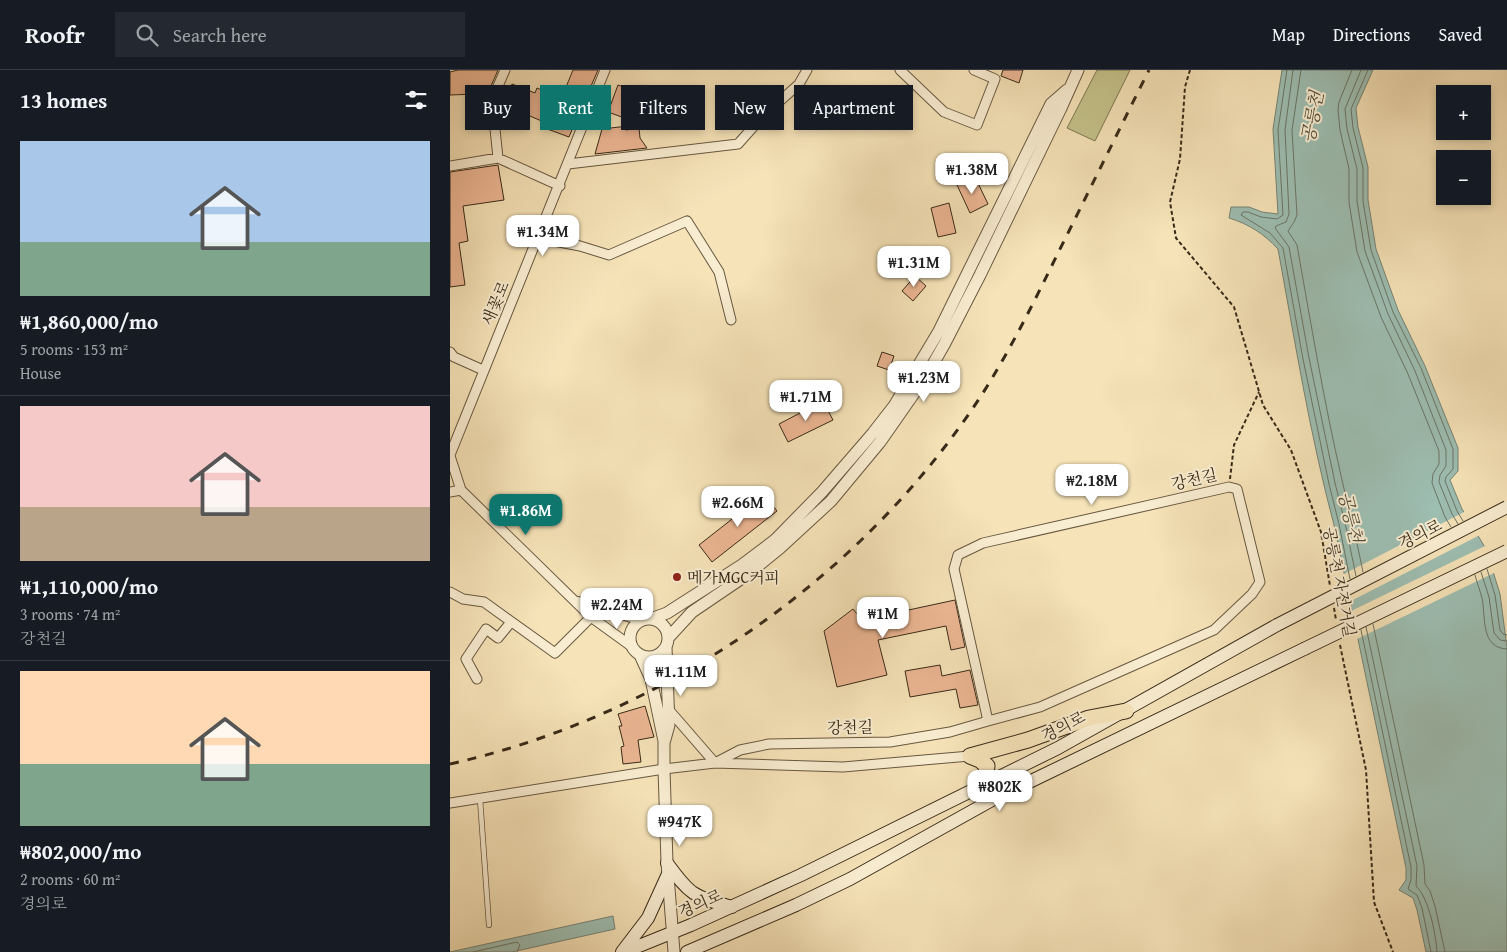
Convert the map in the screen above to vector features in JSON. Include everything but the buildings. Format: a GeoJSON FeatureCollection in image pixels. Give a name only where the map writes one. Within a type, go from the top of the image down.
{"type":"FeatureCollection","features":[{"type":"Feature","properties":{"kind":"main road","name":"경의로"},"geometry":{"type":"LineString","coordinates":[[623,952],[801,875],[1058,748],[1278,626],[1507,507]]}},
{"type":"Feature","properties":{"kind":"main road"},"geometry":{"type":"LineString","coordinates":[[687,952],[796,905],[850,879],[992,800],[1507,551]]}},
{"type":"Feature","properties":{"kind":"main road"},"geometry":{"type":"LineString","coordinates":[[970,756],[1028,740],[1089,718],[1126,711]]}},
{"type":"Feature","properties":{"kind":"main road"},"geometry":{"type":"LineString","coordinates":[[970,756],[980,760],[987,766],[985,778],[981,786]]}},
{"type":"Feature","properties":{"kind":"main road"},"geometry":{"type":"LineString","coordinates":[[623,952],[648,918],[667,868],[693,894],[732,906]]}},
{"type":"Feature","properties":{"kind":"main road"},"geometry":{"type":"LineString","coordinates":[[711,952],[724,936]]}},
{"type":"Feature","properties":{"kind":"street"},"geometry":{"type":"LineString","coordinates":[[498,158],[492,100],[505,70]]}},
{"type":"Feature","properties":{"kind":"street","name":"새꽃로"},"geometry":{"type":"LineString","coordinates":[[450,455],[483,370],[560,186],[605,70]]}},
{"type":"Feature","properties":{"kind":"street"},"geometry":{"type":"LineString","coordinates":[[568,164],[738,144],[762,117],[798,84],[807,70]]}},
{"type":"Feature","properties":{"kind":"street"},"geometry":{"type":"LineString","coordinates":[[900,70],[944,112],[977,125],[995,79],[974,70]]}},
{"type":"Feature","properties":{"kind":"street"},"geometry":{"type":"LineString","coordinates":[[640,655],[652,657],[662,652],[667,642],[692,612],[748,574],[780,548],[831,501],[890,427],[928,373],[945,344],[1078,70]]}},
{"type":"Feature","properties":{"kind":"street"},"geometry":{"type":"LineString","coordinates":[[573,600],[640,620],[667,613],[742,565],[775,540],[822,492],[894,406],[939,331],[1051,104],[1069,88]]}},
{"type":"Feature","properties":{"kind":"street"},"geometry":{"type":"LineString","coordinates":[[450,166],[498,158],[560,186]]}},
{"type":"Feature","properties":{"kind":"street"},"geometry":{"type":"LineString","coordinates":[[538,238],[580,246],[609,255],[687,221],[719,272],[731,320]]}},
{"type":"Feature","properties":{"kind":"street"},"geometry":{"type":"LineString","coordinates":[[450,352],[454,357],[483,370]]}},
{"type":"Feature","properties":{"kind":"street"},"geometry":{"type":"LineString","coordinates":[[450,455],[461,490],[534,559],[591,617],[632,646],[640,655],[651,679],[664,743],[667,868],[674,952]]}},
{"type":"Feature","properties":{"kind":"street","name":"강천길"},"geometry":{"type":"LineString","coordinates":[[715,763],[740,750],[769,744],[890,742],[950,732],[1040,707],[1214,630],[1252,594],[1260,582],[1237,489],[1228,487],[983,543],[958,555],[954,569],[988,721]]}},
{"type":"Feature","properties":{"kind":"street"},"geometry":{"type":"LineString","coordinates":[[450,492],[461,490]]}},
{"type":"Feature","properties":{"kind":"street"},"geometry":{"type":"LineString","coordinates":[[450,592],[463,599],[484,602],[555,653],[591,617]]}},
{"type":"Feature","properties":{"kind":"street"},"geometry":{"type":"LineString","coordinates":[[653,618],[666,627],[669,725],[664,743]]}},
{"type":"Feature","properties":{"kind":"street"},"geometry":{"type":"LineString","coordinates":[[632,646],[630,634],[640,620]]}},
{"type":"Feature","properties":{"kind":"street"},"geometry":{"type":"LineString","coordinates":[[477,679],[466,659],[486,629],[498,638],[511,622]]}},
{"type":"Feature","properties":{"kind":"street"},"geometry":{"type":"LineString","coordinates":[[669,710],[715,763]]}},
{"type":"Feature","properties":{"kind":"street"},"geometry":{"type":"LineString","coordinates":[[450,803],[480,800],[664,769],[715,763],[843,767],[970,756]]}},
{"type":"Feature","properties":{"kind":"lane"},"geometry":{"type":"LineString","coordinates":[[480,800],[490,925]]}},
{"type":"Feature","properties":{"kind":"path","name":"공릉천 자전거길"},"geometry":{"type":"LineString","coordinates":[[1190,70],[1185,88],[1180,159],[1170,202],[1176,238],[1234,307],[1263,406],[1291,450],[1321,532],[1331,588]]}},
{"type":"Feature","properties":{"kind":"path"},"geometry":{"type":"LineString","coordinates":[[1228,487],[1234,445],[1260,392]]}},
{"type":"Feature","properties":{"kind":"path","name":"공릉천 자전거길"},"geometry":{"type":"LineString","coordinates":[[1334,607],[1337,626]]}},
{"type":"Feature","properties":{"kind":"path","name":"공릉천 자전거길"},"geometry":{"type":"LineString","coordinates":[[1340,645],[1366,770],[1374,902],[1393,952]]}},
{"type":"Feature","properties":{"kind":"shaded area"},"geometry":{"type":"Polygon","coordinates":[[[1097,70],[1130,70],[1095,141],[1067,128],[1097,70]]]}},
{"type":"Feature","properties":{"kind":"water","name":"공릉천"},"geometry":{"type":"Polygon","coordinates":[[[1282,70],[1373,70],[1356,108],[1358,127],[1368,167],[1368,200],[1376,249],[1398,310],[1425,366],[1458,448],[1458,471],[1450,480],[1462,509],[1486,549],[1500,594],[1507,648],[1507,952],[1426,952],[1413,898],[1399,890],[1406,880],[1406,868],[1334,525],[1310,423],[1278,249],[1256,230],[1229,218],[1231,207],[1249,207],[1262,212],[1278,214],[1273,129],[1282,70]]]}},
{"type":"Feature","properties":{"kind":"water"},"geometry":{"type":"Polygon","coordinates":[[[613,916],[615,929],[512,952],[450,952],[613,916]]]}},
{"type":"Feature","properties":{"kind":"pier"},"geometry":{"type":"Polygon","coordinates":[[[1466,511],[1480,535],[1347,603],[1342,575],[1466,511]]]}},
{"type":"Feature","properties":{"kind":"pier"},"geometry":{"type":"Polygon","coordinates":[[[1487,545],[1496,572],[1355,640],[1349,612],[1487,545]]]}},
{"type":"Feature","properties":{"kind":"railway"},"geometry":{"type":"LineString","coordinates":[[450,764],[529,742],[606,712],[680,675],[751,631],[817,580],[878,524],[933,462],[992,378],[1032,306],[1149,70]]}},
{"type":"Feature","properties":{"kind":"place","name":"메가MGC커피"},"geometry":{"type":"Point","coordinates":[677,577]}}]}
